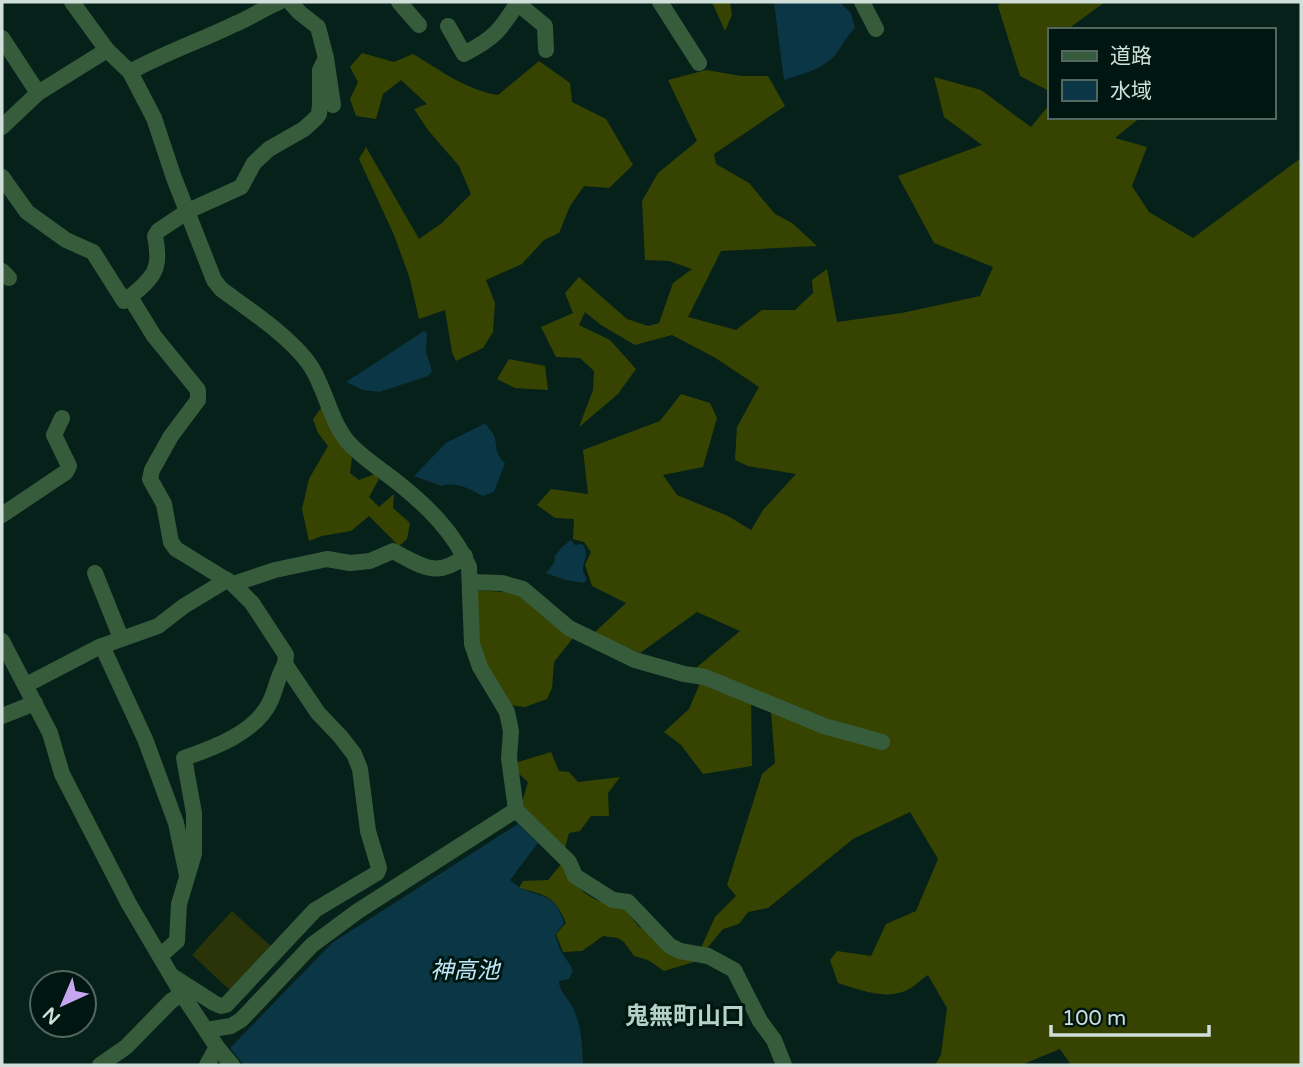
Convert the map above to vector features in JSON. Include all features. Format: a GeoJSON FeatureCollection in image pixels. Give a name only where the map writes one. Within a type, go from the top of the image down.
{"type":"FeatureCollection","features":[{"type":"Feature","properties":{"kind":"street"},"geometry":{"type":"LineString","coordinates":[[72,2],[107,51],[130,72],[154,118],[174,178],[221,289],[287,340],[312,367],[346,440],[425,505],[445,526],[465,556],[469,567],[472,644],[480,667],[507,712],[511,731],[509,758],[516,810],[569,862],[575,876],[613,900],[628,902],[670,946],[680,951],[708,956],[734,970],[760,1021],[774,1040],[784,1065]]}},
{"type":"Feature","properties":{"kind":"street"},"geometry":{"type":"LineString","coordinates":[[399,2],[419,25]]}},
{"type":"Feature","properties":{"kind":"street"},"geometry":{"type":"LineString","coordinates":[[660,2],[699,63]]}},
{"type":"Feature","properties":{"kind":"street"},"geometry":{"type":"LineString","coordinates":[[862,2],[876,29]]}},
{"type":"Feature","properties":{"kind":"street"},"geometry":{"type":"LineString","coordinates":[[130,72],[165,53],[238,23],[260,10],[292,3],[318,27],[333,105]]}},
{"type":"Feature","properties":{"kind":"street"},"geometry":{"type":"LineString","coordinates":[[448,26],[464,54],[491,40],[500,31],[517,3],[545,26],[546,50]]}},
{"type":"Feature","properties":{"kind":"street"},"geometry":{"type":"LineString","coordinates":[[2,38],[38,93]]}},
{"type":"Feature","properties":{"kind":"street"},"geometry":{"type":"LineString","coordinates":[[2,127],[38,93],[107,51]]}},
{"type":"Feature","properties":{"kind":"street"},"geometry":{"type":"LineString","coordinates":[[2,177],[27,212],[66,240],[93,252],[124,301],[151,280],[155,272],[159,254],[155,236],[158,231],[188,211],[241,187],[254,163],[269,149],[304,129],[316,118],[320,105],[320,70],[326,58]]}},
{"type":"Feature","properties":{"kind":"street"},"geometry":{"type":"LineString","coordinates":[[130,297],[154,336],[198,390],[198,400],[171,436],[152,470],[150,479],[164,504],[171,542],[176,549],[230,582],[252,603],[286,655],[271,700],[263,713],[240,733],[216,747],[184,758],[194,813],[194,854],[179,904],[177,940],[160,956]]}},
{"type":"Feature","properties":{"kind":"street"},"geometry":{"type":"LineString","coordinates":[[2,515],[66,472],[69,466],[54,435],[62,418]]}},
{"type":"Feature","properties":{"kind":"street"},"geometry":{"type":"LineString","coordinates":[[26,685],[102,646],[158,626],[184,606],[230,582],[327,559],[349,563],[370,561],[393,551],[428,569],[443,569],[456,564],[465,556]]}},
{"type":"Feature","properties":{"kind":"street"},"geometry":{"type":"LineString","coordinates":[[95,573],[121,638]]}},
{"type":"Feature","properties":{"kind":"street"},"geometry":{"type":"LineString","coordinates":[[470,582],[502,583],[523,589],[569,628],[635,660],[705,677],[824,726],[882,742]]}},
{"type":"Feature","properties":{"kind":"street"},"geometry":{"type":"LineString","coordinates":[[2,641],[50,733],[62,774],[106,860],[182,994],[232,1065]]}},
{"type":"Feature","properties":{"kind":"street"},"geometry":{"type":"LineString","coordinates":[[102,646],[145,739],[163,787],[176,823],[187,877]]}},
{"type":"Feature","properties":{"kind":"street"},"geometry":{"type":"LineString","coordinates":[[172,976],[214,1003],[226,1005],[315,910],[377,873],[379,868],[368,831],[360,769],[354,754],[341,736],[318,713],[285,664]]}},
{"type":"Feature","properties":{"kind":"street"},"geometry":{"type":"LineString","coordinates":[[2,716],[35,703]]}},
{"type":"Feature","properties":{"kind":"street"},"geometry":{"type":"LineString","coordinates":[[206,1030],[231,1026],[241,1020],[312,945],[358,911],[516,810]]}},
{"type":"Feature","properties":{"kind":"street"},"geometry":{"type":"LineString","coordinates":[[100,1065],[126,1047],[171,1001],[182,994]]}},
{"type":"Feature","properties":{"kind":"street"},"geometry":{"type":"LineString","coordinates":[[206,1065],[217,1047]]}},
{"type":"Feature","properties":{"kind":"green space"},"geometry":{"type":"Polygon","coordinates":[[[712,2],[734,2],[730,3],[732,15],[725,31],[712,2]]]}},
{"type":"Feature","properties":{"kind":"green space"},"geometry":{"type":"Polygon","coordinates":[[[1001,2],[1105,2],[1072,28],[1048,28],[1048,90],[1020,76],[998,6],[1001,2]]]}},
{"type":"Feature","properties":{"kind":"green space"},"geometry":{"type":"Polygon","coordinates":[[[362,53],[394,62],[413,54],[464,84],[498,95],[539,61],[570,83],[572,102],[606,119],[633,165],[609,188],[584,186],[570,206],[559,233],[544,240],[522,264],[486,280],[495,303],[493,332],[483,348],[456,361],[445,310],[419,319],[409,276],[394,235],[359,159],[366,147],[419,239],[442,223],[471,194],[459,166],[414,109],[427,104],[401,80],[383,94],[376,119],[356,116],[350,99],[358,82],[350,67],[362,53]]]}},
{"type":"Feature","properties":{"kind":"green space"},"geometry":{"type":"Polygon","coordinates":[[[706,70],[741,76],[768,76],[785,106],[714,154],[716,164],[749,183],[775,214],[792,223],[817,246],[721,251],[688,317],[736,330],[762,310],[795,310],[813,293],[812,280],[827,269],[837,322],[902,313],[980,296],[993,267],[934,243],[898,176],[982,145],[944,117],[934,77],[981,90],[1031,127],[1048,106],[1048,119],[1139,119],[1115,138],[1147,147],[1132,186],[1149,212],[1193,238],[1301,158],[1301,1065],[1071,1065],[1060,1049],[1021,1065],[935,1065],[941,1055],[947,1008],[928,975],[905,991],[880,994],[838,983],[830,960],[837,951],[871,956],[886,924],[916,911],[938,859],[910,812],[853,839],[768,908],[748,912],[739,924],[723,929],[704,952],[700,950],[715,917],[736,896],[727,885],[762,774],[775,763],[771,712],[751,695],[752,766],[703,774],[681,745],[664,732],[689,709],[701,681],[696,668],[740,631],[697,612],[640,653],[594,633],[626,603],[592,586],[585,565],[591,552],[584,542],[573,539],[574,519],[555,518],[537,505],[551,489],[588,494],[583,450],[660,421],[681,394],[710,403],[717,418],[703,467],[663,475],[677,495],[728,516],[751,530],[763,510],[796,474],[748,466],[735,460],[737,427],[759,387],[714,357],[672,335],[635,345],[585,312],[579,325],[610,340],[636,369],[618,394],[579,427],[593,390],[594,371],[580,358],[556,357],[541,327],[573,313],[565,293],[579,277],[627,319],[648,326],[659,323],[673,283],[692,269],[669,261],[645,260],[642,201],[658,173],[697,141],[668,80],[706,70]]]}},
{"type":"Feature","properties":{"kind":"green space"},"geometry":{"type":"Polygon","coordinates":[[[509,359],[545,366],[548,390],[515,388],[497,379],[509,359]]]}},
{"type":"Feature","properties":{"kind":"green space"},"geometry":{"type":"Polygon","coordinates":[[[322,407],[333,432],[352,458],[350,473],[359,480],[375,474],[379,479],[369,497],[379,507],[394,494],[393,508],[410,523],[407,539],[399,546],[369,516],[351,531],[309,541],[302,509],[309,479],[328,446],[318,433],[313,419],[322,407]]]}},
{"type":"Feature","properties":{"kind":"green space"},"geometry":{"type":"Polygon","coordinates":[[[476,590],[518,593],[573,638],[554,662],[552,688],[547,699],[525,707],[509,705],[484,666],[478,634],[476,590]]]}},
{"type":"Feature","properties":{"kind":"green space"},"geometry":{"type":"Polygon","coordinates":[[[551,752],[559,771],[569,772],[578,782],[620,777],[608,793],[609,816],[591,816],[580,831],[569,833],[564,852],[520,809],[528,782],[517,772],[518,762],[551,752]]]}},
{"type":"Feature","properties":{"kind":"green space"},"geometry":{"type":"Polygon","coordinates":[[[564,861],[573,880],[585,893],[601,901],[621,904],[639,927],[651,930],[692,957],[694,962],[664,971],[648,960],[634,956],[618,938],[603,936],[582,951],[563,952],[556,934],[566,923],[558,907],[543,895],[519,888],[523,881],[548,880],[564,861]]]}},
{"type":"Feature","properties":{"kind":"green space"},"geometry":{"type":"Polygon","coordinates":[[[232,911],[273,948],[233,993],[192,955],[232,911]]]}},
{"type":"Feature","properties":{"kind":"water"},"geometry":{"type":"Polygon","coordinates":[[[774,2],[839,2],[851,13],[855,28],[825,64],[784,80],[774,2]]]}},
{"type":"Feature","properties":{"kind":"water"},"geometry":{"type":"Polygon","coordinates":[[[424,331],[427,334],[426,352],[432,371],[428,376],[379,392],[363,390],[346,382],[424,331]]]}},
{"type":"Feature","properties":{"kind":"water"},"geometry":{"type":"Polygon","coordinates":[[[486,423],[495,438],[498,455],[505,463],[494,492],[483,496],[463,486],[442,486],[414,476],[446,443],[486,423]]]}},
{"type":"Feature","properties":{"kind":"water"},"geometry":{"type":"Polygon","coordinates":[[[571,540],[575,545],[582,544],[585,548],[583,569],[587,578],[584,583],[546,573],[554,563],[555,556],[571,540]]]}},
{"type":"Feature","properties":{"kind":"water","name":"神高池"},"geometry":{"type":"Polygon","coordinates":[[[518,824],[538,843],[510,880],[526,891],[549,899],[560,912],[564,923],[555,935],[573,970],[569,979],[559,981],[559,985],[579,1024],[583,1065],[244,1065],[230,1048],[332,943],[518,824]]]}},
{"type":"Feature","properties":{"kind":"district","name":"鬼無町山口"},"geometry":{"type":"Point","coordinates":[685,1016]}}]}
